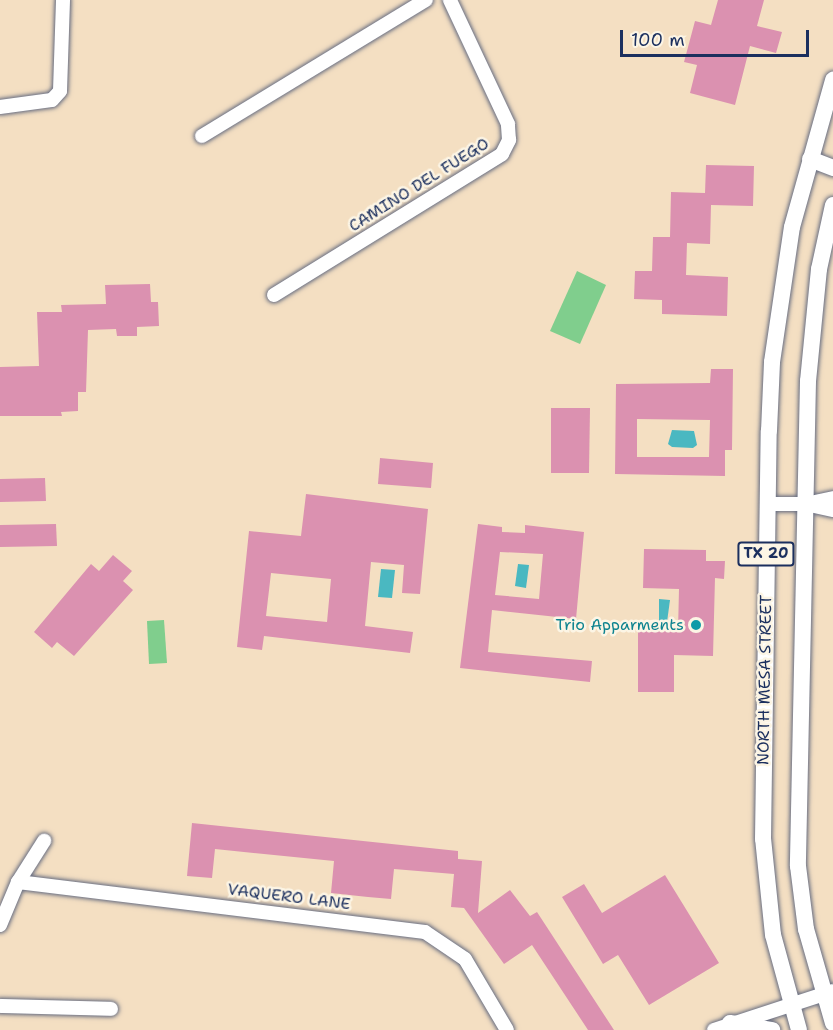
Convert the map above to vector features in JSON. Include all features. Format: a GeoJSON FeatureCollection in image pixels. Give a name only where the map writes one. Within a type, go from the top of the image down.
{"type":"FeatureCollection","features":[{"type":"Feature","properties":{"kind":"main road","name":"NORTH MESA STREET"},"geometry":{"type":"LineString","coordinates":[[799,1030],[790,1005],[773,935],[764,839],[767,504],[773,354],[792,227],[833,80]]}},
{"type":"Feature","properties":{"kind":"main road"},"geometry":{"type":"LineString","coordinates":[[810,159],[833,168]]}},
{"type":"Feature","properties":{"kind":"main road","name":"TX 20"},"geometry":{"type":"LineString","coordinates":[[833,205],[812,322],[805,504],[798,866],[806,930],[828,993],[833,1023]]}},
{"type":"Feature","properties":{"kind":"main road"},"geometry":{"type":"LineString","coordinates":[[730,1023],[772,1030]]}},
{"type":"Feature","properties":{"kind":"street"},"geometry":{"type":"LineString","coordinates":[[0,107],[52,100],[60,92],[63,0]]}},
{"type":"Feature","properties":{"kind":"street"},"geometry":{"type":"LineString","coordinates":[[202,136],[426,0]]}},
{"type":"Feature","properties":{"kind":"street","name":"CAMINO DEL FUEGO"},"geometry":{"type":"LineString","coordinates":[[274,295],[502,154],[508,140],[508,124],[450,0]]}},
{"type":"Feature","properties":{"kind":"street"},"geometry":{"type":"LineString","coordinates":[[767,504],[805,504],[833,498]]}},
{"type":"Feature","properties":{"kind":"street"},"geometry":{"type":"LineString","coordinates":[[805,504],[833,510]]}},
{"type":"Feature","properties":{"kind":"street"},"geometry":{"type":"LineString","coordinates":[[0,926],[18,882],[44,842]]}},
{"type":"Feature","properties":{"kind":"street","name":"VAQUERO LANE"},"geometry":{"type":"LineString","coordinates":[[18,882],[425,932],[465,959],[507,1030]]}},
{"type":"Feature","properties":{"kind":"street"},"geometry":{"type":"LineString","coordinates":[[714,1030],[828,993]]}},
{"type":"Feature","properties":{"kind":"street"},"geometry":{"type":"LineString","coordinates":[[0,1006],[111,1009]]}},
{"type":"Feature","properties":{"kind":"green space"},"geometry":{"type":"Polygon","coordinates":[[[577,271],[606,285],[580,344],[550,331],[577,271]]]}},
{"type":"Feature","properties":{"kind":"green space"},"geometry":{"type":"Polygon","coordinates":[[[164,620],[167,663],[149,664],[147,621],[164,620]]]}},
{"type":"Feature","properties":{"kind":"water"},"geometry":{"type":"Polygon","coordinates":[[[672,430],[694,431],[697,445],[693,448],[672,447],[668,444],[672,430]]]}},
{"type":"Feature","properties":{"kind":"water"},"geometry":{"type":"Polygon","coordinates":[[[518,564],[529,565],[526,588],[515,586],[518,564]]]}},
{"type":"Feature","properties":{"kind":"water"},"geometry":{"type":"Polygon","coordinates":[[[381,569],[395,570],[392,598],[378,597],[381,569]]]}},
{"type":"Feature","properties":{"kind":"water"},"geometry":{"type":"Polygon","coordinates":[[[659,599],[670,600],[667,622],[659,621],[659,599]]]}},
{"type":"Feature","properties":{"kind":"building"},"geometry":{"type":"Polygon","coordinates":[[[718,0],[764,0],[757,26],[782,32],[776,53],[750,46],[735,105],[690,93],[697,65],[684,62],[695,21],[711,25],[718,0]]]}},
{"type":"Feature","properties":{"kind":"building"},"geometry":{"type":"Polygon","coordinates":[[[706,165],[754,166],[753,206],[711,205],[710,244],[687,243],[686,275],[728,277],[727,316],[662,314],[662,300],[634,299],[635,271],[652,271],[653,237],[670,237],[671,192],[705,193],[706,165]]]}},
{"type":"Feature","properties":{"kind":"building"},"geometry":{"type":"Polygon","coordinates":[[[150,284],[151,302],[158,302],[159,326],[137,327],[137,336],[117,336],[116,329],[88,330],[86,392],[78,392],[78,411],[61,412],[62,416],[0,416],[0,367],[39,366],[37,312],[62,312],[61,305],[106,304],[105,285],[150,284]]]}},
{"type":"Feature","properties":{"kind":"building"},"geometry":{"type":"Polygon","coordinates":[[[711,369],[733,369],[732,450],[725,450],[725,476],[615,474],[616,384],[710,383],[711,369]],[[637,419],[637,457],[709,457],[710,420],[637,419]]]}},
{"type":"Feature","properties":{"kind":"building"},"geometry":{"type":"Polygon","coordinates":[[[551,408],[590,408],[589,473],[551,473],[551,408]]]}},
{"type":"Feature","properties":{"kind":"building"},"geometry":{"type":"Polygon","coordinates":[[[380,458],[433,463],[431,488],[378,484],[380,458]]]}},
{"type":"Feature","properties":{"kind":"building"},"geometry":{"type":"Polygon","coordinates":[[[45,478],[46,501],[0,502],[0,479],[45,478]]]}},
{"type":"Feature","properties":{"kind":"building"},"geometry":{"type":"Polygon","coordinates":[[[306,494],[428,509],[420,594],[402,593],[404,565],[371,562],[365,626],[413,632],[410,653],[264,636],[262,650],[237,647],[249,531],[301,536],[306,494]],[[271,573],[266,616],[327,622],[331,579],[271,573]]]}},
{"type":"Feature","properties":{"kind":"building"},"geometry":{"type":"Polygon","coordinates":[[[56,524],[57,546],[0,547],[0,525],[56,524]]]}},
{"type":"Feature","properties":{"kind":"building"},"geometry":{"type":"Polygon","coordinates":[[[478,524],[502,527],[502,532],[525,533],[525,525],[584,532],[576,619],[492,610],[488,652],[592,661],[590,682],[460,668],[478,524]],[[500,552],[495,595],[539,599],[543,554],[500,552]]]}},
{"type":"Feature","properties":{"kind":"building","name":"Trio Apparments"},"geometry":{"type":"Polygon","coordinates":[[[644,549],[706,550],[706,561],[725,561],[724,579],[715,578],[713,656],[674,655],[674,692],[638,692],[638,631],[678,631],[679,589],[643,588],[644,549]]]}},
{"type":"Feature","properties":{"kind":"building"},"geometry":{"type":"Polygon","coordinates":[[[113,555],[132,571],[123,581],[133,590],[74,656],[57,642],[52,648],[34,632],[91,564],[99,571],[113,555]]]}},
{"type":"Feature","properties":{"kind":"building"},"geometry":{"type":"Polygon","coordinates":[[[192,823],[458,851],[458,859],[482,861],[478,913],[510,890],[530,916],[537,912],[614,1030],[588,1030],[532,945],[504,964],[464,908],[451,907],[454,874],[394,869],[391,899],[368,897],[331,893],[334,861],[215,849],[212,878],[187,876],[192,823]]]}},
{"type":"Feature","properties":{"kind":"building"},"geometry":{"type":"Polygon","coordinates":[[[665,875],[719,963],[649,1005],[618,955],[603,964],[562,897],[584,884],[602,913],[665,875]]]}},
{"type":"Feature","properties":{"kind":"place","name":"Trio Apparments"},"geometry":{"type":"Point","coordinates":[696,625]}}]}
